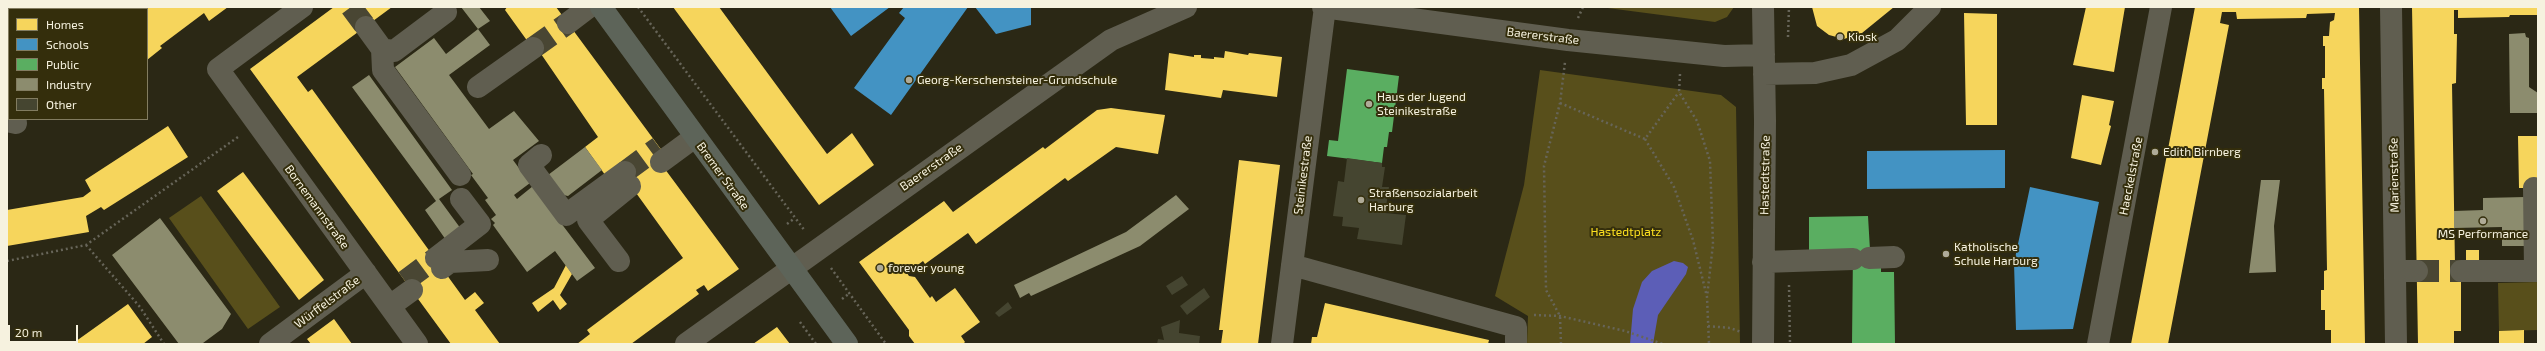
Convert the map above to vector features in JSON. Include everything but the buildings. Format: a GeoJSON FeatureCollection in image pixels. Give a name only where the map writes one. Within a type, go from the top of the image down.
{"type":"FeatureCollection","features":[{"type":"Feature","properties":{"kind":"main road","name":"Bremer Straße"},"geometry":{"type":"LineString","coordinates":[[600,7],[847,344]]}},
{"type":"Feature","properties":{"kind":"street","name":"Bornemannstraße"},"geometry":{"type":"LineString","coordinates":[[302,7],[218,69],[417,344]]}},
{"type":"Feature","properties":{"kind":"street"},"geometry":{"type":"LineString","coordinates":[[568,23],[589,7]]}},
{"type":"Feature","properties":{"kind":"street","name":"Baererstraße"},"geometry":{"type":"LineString","coordinates":[[686,344],[790,268],[1111,40],[1186,7]]}},
{"type":"Feature","properties":{"kind":"street","name":"Baererstraße"},"geometry":{"type":"LineString","coordinates":[[1324,7],[1568,40],[1724,56],[1764,65],[1815,73],[1851,65],[1897,40],[1930,7]]}},
{"type":"Feature","properties":{"kind":"street","name":"Steinikestraße"},"geometry":{"type":"LineString","coordinates":[[1282,344],[1324,7]]}},
{"type":"Feature","properties":{"kind":"street","name":"Hastedtstraße"},"geometry":{"type":"LineString","coordinates":[[1754,339],[1763,262],[1763,7]]}},
{"type":"Feature","properties":{"kind":"street","name":"Haeckelstraße"},"geometry":{"type":"LineString","coordinates":[[2098,344],[2161,7]]}},
{"type":"Feature","properties":{"kind":"street","name":"Marienstraße"},"geometry":{"type":"LineString","coordinates":[[2391,7],[2396,344]]}},
{"type":"Feature","properties":{"kind":"street"},"geometry":{"type":"LineString","coordinates":[[382,49],[394,51],[446,12]]}},
{"type":"Feature","properties":{"kind":"street"},"geometry":{"type":"LineString","coordinates":[[366,27],[382,49],[383,70],[460,175]]}},
{"type":"Feature","properties":{"kind":"street"},"geometry":{"type":"LineString","coordinates":[[478,87],[533,48]]}},
{"type":"Feature","properties":{"kind":"street"},"geometry":{"type":"LineString","coordinates":[[660,155],[691,131]]}},
{"type":"Feature","properties":{"kind":"street"},"geometry":{"type":"LineString","coordinates":[[541,155],[529,165],[566,215],[628,179],[588,220],[619,261]]}},
{"type":"Feature","properties":{"kind":"street"},"geometry":{"type":"LineString","coordinates":[[2461,271],[2536,271],[2534,188]]}},
{"type":"Feature","properties":{"kind":"street"},"geometry":{"type":"LineString","coordinates":[[461,200],[480,224],[439,263],[488,260]]}},
{"type":"Feature","properties":{"kind":"street"},"geometry":{"type":"LineString","coordinates":[[1763,262],[1894,257]]}},
{"type":"Feature","properties":{"kind":"street"},"geometry":{"type":"LineString","coordinates":[[1292,265],[1516,336]]}},
{"type":"Feature","properties":{"kind":"street"},"geometry":{"type":"LineString","coordinates":[[2395,272],[2417,272]]}},
{"type":"Feature","properties":{"kind":"street","name":"Würffelstraße"},"geometry":{"type":"LineString","coordinates":[[270,344],[366,273]]}},
{"type":"Feature","properties":{"kind":"street"},"geometry":{"type":"LineString","coordinates":[[387,302],[409,286]]}},
{"type":"Feature","properties":{"kind":"path"},"geometry":{"type":"LineString","coordinates":[[638,7],[806,233]]}},
{"type":"Feature","properties":{"kind":"path"},"geometry":{"type":"LineString","coordinates":[[1561,344],[1560,316],[1546,290],[1544,166],[1560,103],[1568,40],[1583,7]]}},
{"type":"Feature","properties":{"kind":"path"},"geometry":{"type":"LineString","coordinates":[[1788,7],[1788,43]]}},
{"type":"Feature","properties":{"kind":"path"},"geometry":{"type":"LineString","coordinates":[[1645,139],[1679,92],[1681,52]]}},
{"type":"Feature","properties":{"kind":"path"},"geometry":{"type":"LineString","coordinates":[[1679,92],[1697,121],[1710,161],[1713,244],[1707,297],[1709,344]]}},
{"type":"Feature","properties":{"kind":"path"},"geometry":{"type":"LineString","coordinates":[[1560,103],[1645,139],[1674,187],[1693,240],[1707,297]]}},
{"type":"Feature","properties":{"kind":"path"},"geometry":{"type":"LineString","coordinates":[[7,261],[86,245],[258,124]]}},
{"type":"Feature","properties":{"kind":"path"},"geometry":{"type":"LineString","coordinates":[[86,245],[140,307],[163,344]]}},
{"type":"Feature","properties":{"kind":"path"},"geometry":{"type":"LineString","coordinates":[[829,265],[886,344]]}},
{"type":"Feature","properties":{"kind":"path"},"geometry":{"type":"LineString","coordinates":[[1516,336],[1535,314],[1560,316],[1625,331],[1663,344]]}},
{"type":"Feature","properties":{"kind":"path"},"geometry":{"type":"LineString","coordinates":[[1708,326],[1730,328],[1754,339]]}},
{"type":"Feature","properties":{"kind":"green space"},"geometry":{"type":"Polygon","coordinates":[[[1600,7],[1734,7],[1727,17],[1715,22],[1600,7]]]}},
{"type":"Feature","properties":{"kind":"green space","name":"Hastedtplatz"},"geometry":{"type":"Polygon","coordinates":[[[1540,70],[1721,95],[1736,107],[1740,344],[1527,344],[1528,316],[1495,296],[1524,185],[1540,70]]]}},
{"type":"Feature","properties":{"kind":"green space"},"geometry":{"type":"Polygon","coordinates":[[[201,196],[280,307],[248,329],[169,218],[201,196]]]}},
{"type":"Feature","properties":{"kind":"green space"},"geometry":{"type":"Polygon","coordinates":[[[2538,282],[2538,330],[2499,331],[2498,283],[2538,282]]]}},
{"type":"Feature","properties":{"kind":"shaded area"},"geometry":{"type":"Polygon","coordinates":[[[1674,261],[1683,263],[1688,267],[1686,274],[1658,315],[1653,344],[1630,344],[1633,309],[1642,282],[1652,271],[1674,261]]]}},
{"type":"Feature","properties":{"kind":"tunnel"},"geometry":{"type":"LineString","coordinates":[[351,7],[366,27]]}},
{"type":"Feature","properties":{"kind":"tunnel"},"geometry":{"type":"LineString","coordinates":[[533,48],[568,23]]}},
{"type":"Feature","properties":{"kind":"tunnel"},"geometry":{"type":"LineString","coordinates":[[625,172],[659,147]]}},
{"type":"Feature","properties":{"kind":"tunnel"},"geometry":{"type":"LineString","coordinates":[[405,281],[436,258]]}},
{"type":"Feature","properties":{"kind":"tunnel"},"geometry":{"type":"LineString","coordinates":[[2417,271],[2461,271]]}},
{"type":"Feature","properties":{"kind":"place","name":"Kiosk"},"geometry":{"type":"Point","coordinates":[1840,37]}},
{"type":"Feature","properties":{"kind":"place","name":"Georg-Kerschensteiner-Grundschule"},"geometry":{"type":"Point","coordinates":[909,80]}},
{"type":"Feature","properties":{"kind":"place","name":"Haus der Jugend Steinikestraße"},"geometry":{"type":"Point","coordinates":[1369,104]}},
{"type":"Feature","properties":{"kind":"place","name":"Edith Birnberg"},"geometry":{"type":"Point","coordinates":[2155,152]}},
{"type":"Feature","properties":{"kind":"place","name":"Straßensozialarbeit Harburg"},"geometry":{"type":"Point","coordinates":[1361,200]}},
{"type":"Feature","properties":{"kind":"place","name":"MS Performance"},"geometry":{"type":"Point","coordinates":[2483,221]}},
{"type":"Feature","properties":{"kind":"place","name":"Katholische Schule Harburg"},"geometry":{"type":"Point","coordinates":[1946,254]}},
{"type":"Feature","properties":{"kind":"place","name":"forever young"},"geometry":{"type":"Point","coordinates":[880,268]}}]}
